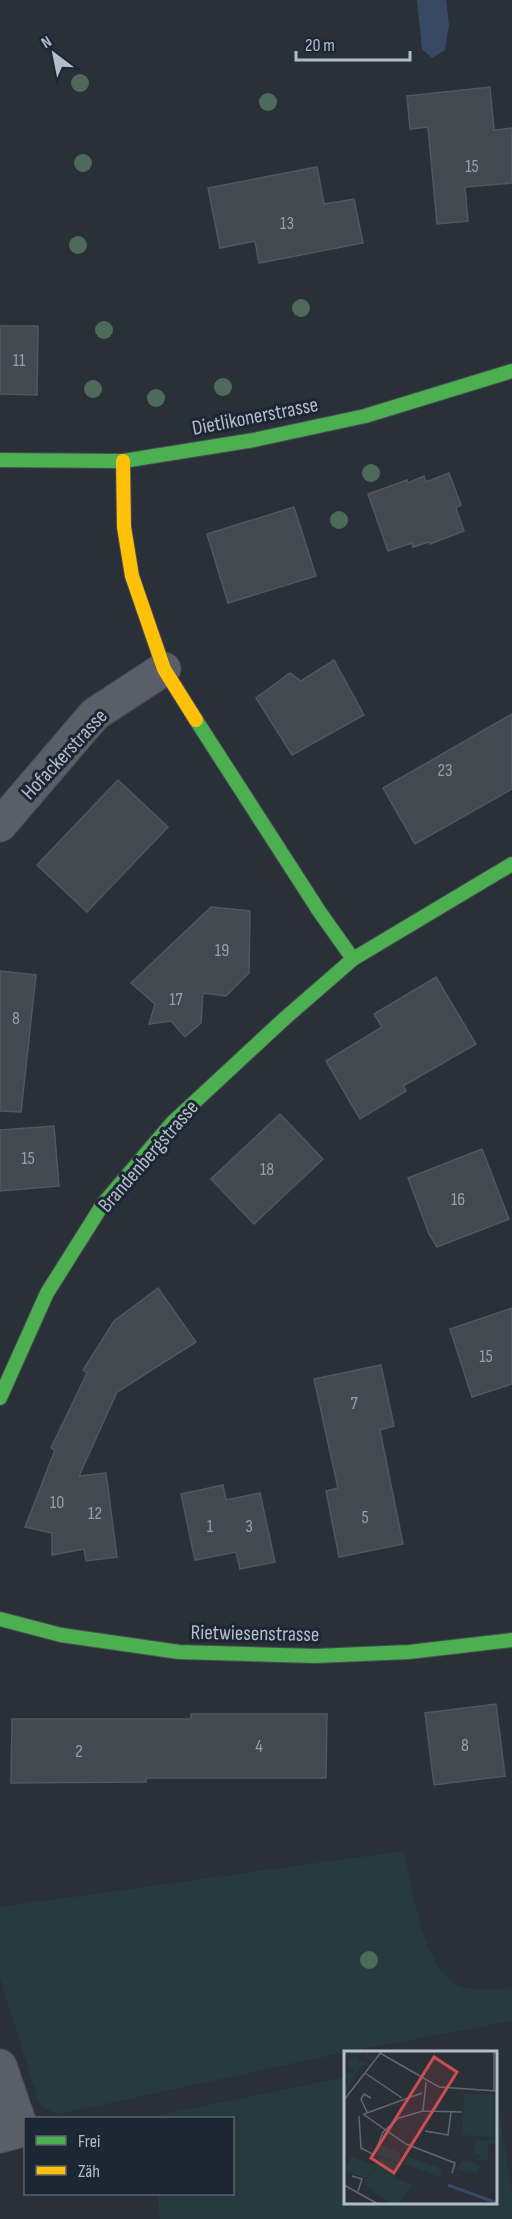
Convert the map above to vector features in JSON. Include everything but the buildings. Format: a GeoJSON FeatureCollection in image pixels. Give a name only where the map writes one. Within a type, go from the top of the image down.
{"type":"FeatureCollection","features":[{"type":"Feature","properties":{"kind":"street","name":"Dietlikonerstrasse"},"geometry":{"type":"LineString","coordinates":[[0,460],[123,461],[254,440],[365,416],[512,371]]}},
{"type":"Feature","properties":{"kind":"street"},"geometry":{"type":"LineString","coordinates":[[123,461],[124,526],[132,576],[164,669],[353,959]]}},
{"type":"Feature","properties":{"kind":"street","name":"Hofackerstrasse"},"geometry":{"type":"LineString","coordinates":[[0,825],[95,714],[164,669]]}},
{"type":"Feature","properties":{"kind":"street","name":"Brandenbergstrasse"},"geometry":{"type":"LineString","coordinates":[[0,1398],[47,1293],[103,1204],[172,1123],[284,1019],[353,959],[512,864]]}},
{"type":"Feature","properties":{"kind":"street","name":"Rietwiesenstrasse"},"geometry":{"type":"LineString","coordinates":[[0,1619],[61,1635],[179,1652],[315,1656],[409,1652],[512,1640]]}},
{"type":"Feature","properties":{"kind":"street"},"geometry":{"type":"LineString","coordinates":[[0,2066],[11,2133]]}},
{"type":"Feature","properties":{"kind":"green space"},"geometry":{"type":"Polygon","coordinates":[[[404,1851],[420,1924],[435,1961],[445,1975],[462,1987],[512,1988],[512,2021],[344,2051],[59,2114],[43,2108],[37,2096],[0,1978],[0,1907],[404,1851]]]}},
{"type":"Feature","properties":{"kind":"green space"},"geometry":{"type":"Polygon","coordinates":[[[344,2077],[344,2204],[497,2204],[497,2102],[512,2192],[512,2219],[160,2219],[157,2195],[234,2195],[234,2117],[150,2117],[344,2077]]]}},
{"type":"Feature","properties":{"kind":"water"},"geometry":{"type":"Polygon","coordinates":[[[417,0],[446,0],[449,25],[445,50],[432,58],[422,49],[417,0]]]}},
{"type":"Feature","properties":{"kind":"traffic: fast"},"geometry":{"type":"LineString","coordinates":[[0,460],[123,461],[254,440],[365,416],[512,371]]}},
{"type":"Feature","properties":{"kind":"traffic: fast"},"geometry":{"type":"LineString","coordinates":[[196,720],[319,911],[353,959]]}},
{"type":"Feature","properties":{"kind":"traffic: fast"},"geometry":{"type":"LineString","coordinates":[[0,1398],[47,1293],[103,1204],[172,1123],[284,1019],[353,959],[512,864]]}},
{"type":"Feature","properties":{"kind":"traffic: fast"},"geometry":{"type":"LineString","coordinates":[[0,1619],[61,1635],[179,1652],[315,1656],[409,1652],[512,1640]]}},
{"type":"Feature","properties":{"kind":"traffic: slow"},"geometry":{"type":"LineString","coordinates":[[123,461],[124,527],[132,576],[164,669],[196,720]]}}]}
